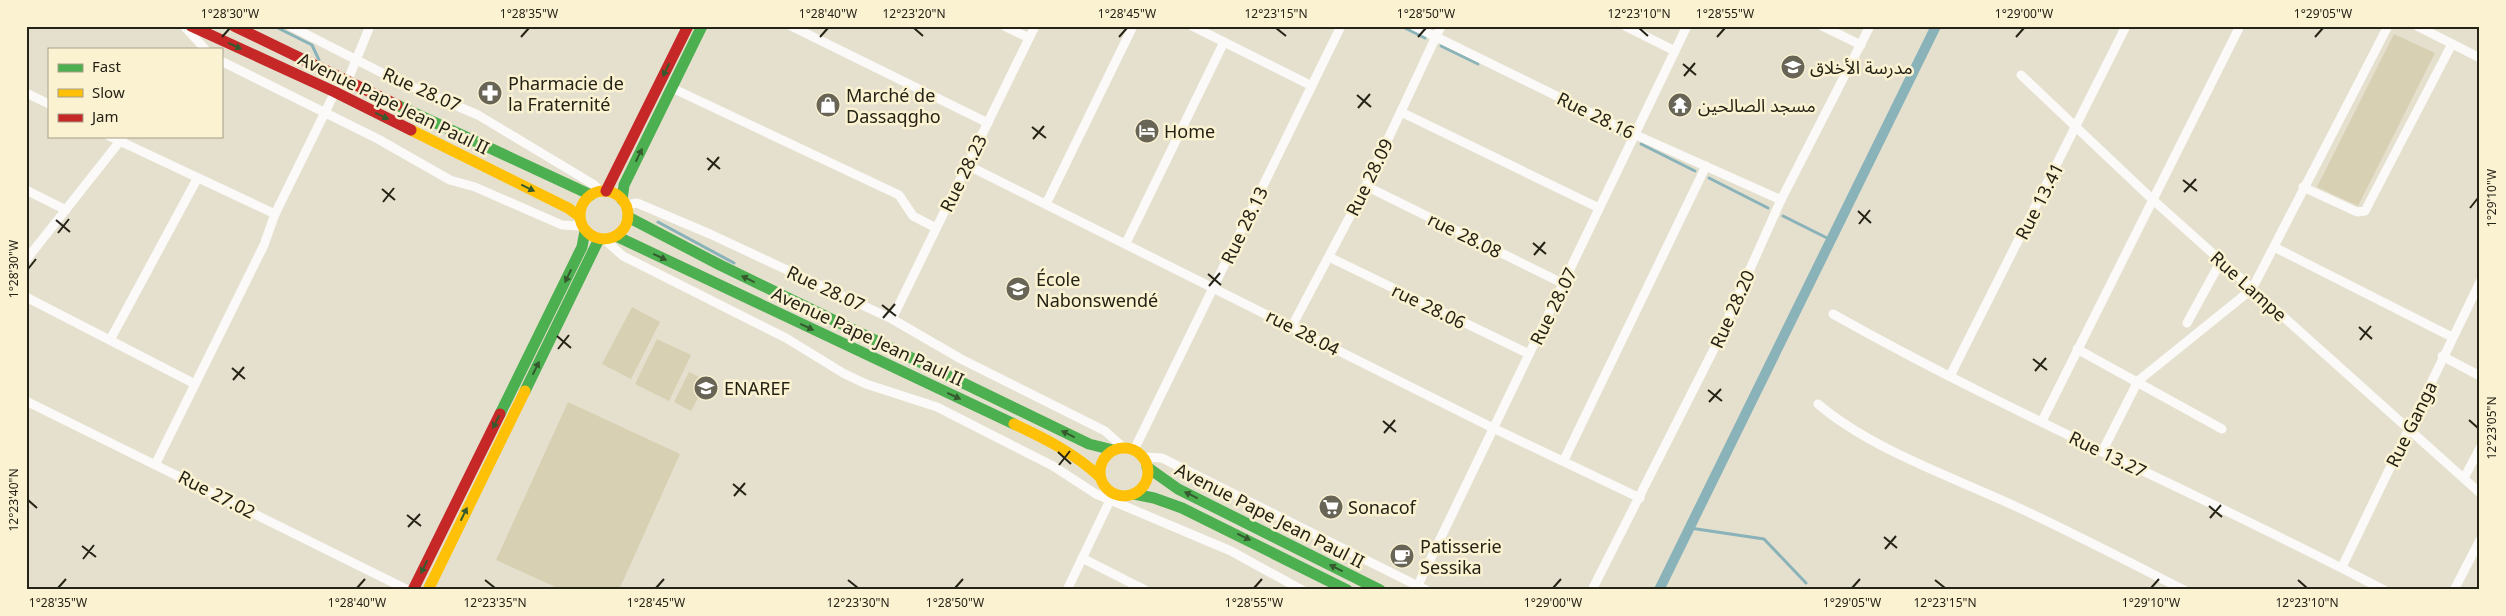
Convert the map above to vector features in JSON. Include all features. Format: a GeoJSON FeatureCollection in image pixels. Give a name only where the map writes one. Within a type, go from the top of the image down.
{"type":"FeatureCollection","features":[{"type":"Feature","properties":{"kind":"main road","name":"Avenue Pape Jean Paul II"},"geometry":{"type":"LineString","coordinates":[[191,26],[335,92],[568,208],[582,224],[607,238],[1060,446],[1082,460],[1100,477],[1111,497],[1134,494],[1150,496],[1168,502],[1347,590]]}},
{"type":"Feature","properties":{"kind":"main road","name":"Avenue Pape Jean Paul II"},"geometry":{"type":"LineString","coordinates":[[234,26],[346,82],[599,193],[614,193],[624,202]]}},
{"type":"Feature","properties":{"kind":"main road"},"geometry":{"type":"LineString","coordinates":[[413,590],[582,247],[582,205],[599,193],[688,26]]}},
{"type":"Feature","properties":{"kind":"main road"},"geometry":{"type":"LineString","coordinates":[[428,590],[607,238],[624,228],[628,217],[624,202],[624,185],[702,26]]}},
{"type":"Feature","properties":{"kind":"main road","name":"Avenue Pape Jean Paul II"},"geometry":{"type":"LineString","coordinates":[[628,217],[720,265],[1089,444],[1132,455],[1178,489],[1380,590]]}},
{"type":"Feature","properties":{"kind":"main road","name":"Avenue Pape Jean Paul II"},"geometry":{"type":"LineString","coordinates":[[1132,455],[1146,483],[1134,494]]}},
{"type":"Feature","properties":{"kind":"main road"},"geometry":{"type":"LineString","coordinates":[[1100,477],[1102,461],[1132,455]]}},
{"type":"Feature","properties":{"kind":"street"},"geometry":{"type":"LineString","coordinates":[[184,26],[199,47]]}},
{"type":"Feature","properties":{"kind":"street","name":"Rue 28.07"},"geometry":{"type":"LineString","coordinates":[[290,26],[400,82],[478,115],[593,184],[599,193]]}},
{"type":"Feature","properties":{"kind":"street"},"geometry":{"type":"LineString","coordinates":[[346,82],[370,26]]}},
{"type":"Feature","properties":{"kind":"street"},"geometry":{"type":"LineString","coordinates":[[791,26],[988,123]]}},
{"type":"Feature","properties":{"kind":"street"},"geometry":{"type":"LineString","coordinates":[[1004,26],[1029,38]]}},
{"type":"Feature","properties":{"kind":"street","name":"Rue 28.23"},"geometry":{"type":"LineString","coordinates":[[892,319],[1035,26]]}},
{"type":"Feature","properties":{"kind":"street"},"geometry":{"type":"LineString","coordinates":[[1046,204],[1133,26]]}},
{"type":"Feature","properties":{"kind":"street"},"geometry":{"type":"LineString","coordinates":[[1192,26],[1312,86]]}},
{"type":"Feature","properties":{"kind":"street","name":"Rue 28.13"},"geometry":{"type":"LineString","coordinates":[[1132,455],[1340,26]]}},
{"type":"Feature","properties":{"kind":"street","name":"Rue 28.16"},"geometry":{"type":"LineString","coordinates":[[1414,26],[1636,135],[1781,200]]}},
{"type":"Feature","properties":{"kind":"street","name":"Rue 28.09"},"geometry":{"type":"LineString","coordinates":[[1292,326],[1366,186],[1441,26]]}},
{"type":"Feature","properties":{"kind":"street"},"geometry":{"type":"LineString","coordinates":[[1625,26],[1675,51]]}},
{"type":"Feature","properties":{"kind":"street","name":"Rue 28.07"},"geometry":{"type":"LineString","coordinates":[[624,202],[637,203],[710,234],[892,319],[961,359],[1104,431],[1132,455],[1162,458],[1422,588],[1493,428],[1687,26]]}},
{"type":"Feature","properties":{"kind":"street"},"geometry":{"type":"LineString","coordinates":[[1822,26],[1861,46]]}},
{"type":"Feature","properties":{"kind":"street","name":"Rue 28.20"},"geometry":{"type":"LineString","coordinates":[[1592,590],[1716,345],[1781,200],[1870,26]]}},
{"type":"Feature","properties":{"kind":"street","name":"Rue 13.41"},"geometry":{"type":"LineString","coordinates":[[1950,376],[2126,26]]}},
{"type":"Feature","properties":{"kind":"street"},"geometry":{"type":"LineString","coordinates":[[2042,421],[2240,26]]}},
{"type":"Feature","properties":{"kind":"street"},"geometry":{"type":"LineString","coordinates":[[2102,452],[2138,381],[2252,289],[2303,187],[2388,26]]}},
{"type":"Feature","properties":{"kind":"street"},"geometry":{"type":"LineString","coordinates":[[2417,26],[2480,58]]}},
{"type":"Feature","properties":{"kind":"street"},"geometry":{"type":"LineString","coordinates":[[199,47],[203,32]]}},
{"type":"Feature","properties":{"kind":"street"},"geometry":{"type":"LineString","coordinates":[[1126,243],[1224,42]]}},
{"type":"Feature","properties":{"kind":"street"},"geometry":{"type":"LineString","coordinates":[[2303,187],[2357,212],[2365,211],[2452,44]]}},
{"type":"Feature","properties":{"kind":"street"},"geometry":{"type":"LineString","coordinates":[[222,61],[325,112],[450,180],[474,187],[562,225],[582,224]]}},
{"type":"Feature","properties":{"kind":"street","name":"Rue Lampe"},"geometry":{"type":"LineString","coordinates":[[2020,75],[2152,199],[2480,493]]}},
{"type":"Feature","properties":{"kind":"street"},"geometry":{"type":"LineString","coordinates":[[672,88],[899,196],[913,216],[936,228]]}},
{"type":"Feature","properties":{"kind":"street"},"geometry":{"type":"LineString","coordinates":[[156,463],[264,245],[275,214],[335,92]]}},
{"type":"Feature","properties":{"kind":"street"},"geometry":{"type":"LineString","coordinates":[[26,93],[48,104]]}},
{"type":"Feature","properties":{"kind":"street"},"geometry":{"type":"LineString","coordinates":[[1401,112],[1599,208]]}},
{"type":"Feature","properties":{"kind":"street"},"geometry":{"type":"LineString","coordinates":[[26,260],[122,139],[197,179],[275,214]]}},
{"type":"Feature","properties":{"kind":"street","name":"rue 28.04"},"geometry":{"type":"LineString","coordinates":[[967,165],[1493,428],[1564,460],[1640,498]]}},
{"type":"Feature","properties":{"kind":"street"},"geometry":{"type":"LineString","coordinates":[[1564,460],[1706,166]]}},
{"type":"Feature","properties":{"kind":"street"},"geometry":{"type":"LineString","coordinates":[[110,340],[197,179]]}},
{"type":"Feature","properties":{"kind":"street","name":"rue 28.08"},"geometry":{"type":"LineString","coordinates":[[1366,186],[1564,284]]}},
{"type":"Feature","properties":{"kind":"street"},"geometry":{"type":"LineString","coordinates":[[26,190],[66,210]]}},
{"type":"Feature","properties":{"kind":"street"},"geometry":{"type":"LineString","coordinates":[[607,238],[622,256],[786,338],[843,373],[866,384],[937,407],[1111,497],[1231,551],[1302,590]]}},
{"type":"Feature","properties":{"kind":"street"},"geometry":{"type":"LineString","coordinates":[[2274,247],[2452,337]]}},
{"type":"Feature","properties":{"kind":"street","name":"rue 28.06"},"geometry":{"type":"LineString","coordinates":[[1329,257],[1529,354]]}},
{"type":"Feature","properties":{"kind":"street"},"geometry":{"type":"LineString","coordinates":[[2187,323],[2222,261]]}},
{"type":"Feature","properties":{"kind":"street","name":"Rue Ganga"},"geometry":{"type":"LineString","coordinates":[[2342,567],[2442,356],[2480,282]]}},
{"type":"Feature","properties":{"kind":"street"},"geometry":{"type":"LineString","coordinates":[[26,297],[195,384]]}},
{"type":"Feature","properties":{"kind":"street","name":"Rue 13.27"},"geometry":{"type":"LineString","coordinates":[[1833,314],[1950,376],[2102,452],[2342,567],[2382,589]]}},
{"type":"Feature","properties":{"kind":"street"},"geometry":{"type":"LineString","coordinates":[[2077,349],[2222,429]]}},
{"type":"Feature","properties":{"kind":"street"},"geometry":{"type":"LineString","coordinates":[[2442,356],[2480,376]]}},
{"type":"Feature","properties":{"kind":"street","name":"Rue 27.02"},"geometry":{"type":"LineString","coordinates":[[26,401],[156,463],[408,590]]}},
{"type":"Feature","properties":{"kind":"street"},"geometry":{"type":"LineString","coordinates":[[1818,404],[1849,428],[1962,484],[2016,506],[2184,590]]}},
{"type":"Feature","properties":{"kind":"street"},"geometry":{"type":"LineString","coordinates":[[2464,478],[2480,448]]}},
{"type":"Feature","properties":{"kind":"street"},"geometry":{"type":"LineString","coordinates":[[1066,590],[1111,497]]}},
{"type":"Feature","properties":{"kind":"street"},"geometry":{"type":"LineString","coordinates":[[2454,590],[2480,540]]}},
{"type":"Feature","properties":{"kind":"street"},"geometry":{"type":"LineString","coordinates":[[1082,558],[1145,590]]}},
{"type":"Feature","properties":{"kind":"shaded area"},"geometry":{"type":"Polygon","coordinates":[[[2394,34],[2435,53],[2358,206],[2317,187],[2394,34]]]}},
{"type":"Feature","properties":{"kind":"shaded area"},"geometry":{"type":"Polygon","coordinates":[[[632,307],[660,322],[631,379],[602,364],[632,307]]]}},
{"type":"Feature","properties":{"kind":"shaded area"},"geometry":{"type":"Polygon","coordinates":[[[657,339],[691,355],[669,401],[635,384],[657,339]]]}},
{"type":"Feature","properties":{"kind":"shaded area"},"geometry":{"type":"Polygon","coordinates":[[[689,372],[707,381],[691,411],[674,402],[689,372]]]}},
{"type":"Feature","properties":{"kind":"shaded area"},"geometry":{"type":"Polygon","coordinates":[[[568,402],[680,454],[619,590],[562,590],[496,560],[568,402]]]}},
{"type":"Feature","properties":{"kind":"waterway"},"geometry":{"type":"LineString","coordinates":[[274,26],[312,45],[319,60]]}},
{"type":"Feature","properties":{"kind":"waterway"},"geometry":{"type":"LineString","coordinates":[[1401,26],[1425,38]]}},
{"type":"Feature","properties":{"kind":"waterway"},"geometry":{"type":"LineString","coordinates":[[1659,590],[1936,26]]}},
{"type":"Feature","properties":{"kind":"waterway"},"geometry":{"type":"LineString","coordinates":[[1441,46],[1478,64]]}},
{"type":"Feature","properties":{"kind":"waterway"},"geometry":{"type":"LineString","coordinates":[[1619,133],[1626,137]]}},
{"type":"Feature","properties":{"kind":"waterway"},"geometry":{"type":"LineString","coordinates":[[1641,144],[1695,171]]}},
{"type":"Feature","properties":{"kind":"waterway"},"geometry":{"type":"LineString","coordinates":[[1709,178],[1768,208]]}},
{"type":"Feature","properties":{"kind":"waterway"},"geometry":{"type":"LineString","coordinates":[[1783,216],[1831,240]]}},
{"type":"Feature","properties":{"kind":"waterway"},"geometry":{"type":"LineString","coordinates":[[658,222],[734,263]]}},
{"type":"Feature","properties":{"kind":"waterway"},"geometry":{"type":"LineString","coordinates":[[1690,528],[1764,539],[1806,583]]}},
{"type":"Feature","properties":{"kind":"traffic: fast"},"geometry":{"type":"LineString","coordinates":[[622,200],[624,185],[702,26]]}},
{"type":"Feature","properties":{"kind":"traffic: fast"},"geometry":{"type":"LineString","coordinates":[[397,105],[591,195]]}},
{"type":"Feature","properties":{"kind":"traffic: fast"},"geometry":{"type":"LineString","coordinates":[[628,217],[720,265],[1089,444],[1113,450]]}},
{"type":"Feature","properties":{"kind":"traffic: fast"},"geometry":{"type":"LineString","coordinates":[[500,414],[582,247],[585,231]]}},
{"type":"Feature","properties":{"kind":"traffic: fast"},"geometry":{"type":"LineString","coordinates":[[616,236],[1014,424]]}},
{"type":"Feature","properties":{"kind":"traffic: fast"},"geometry":{"type":"LineString","coordinates":[[525,391],[599,239]]}},
{"type":"Feature","properties":{"kind":"traffic: fast"},"geometry":{"type":"LineString","coordinates":[[1147,467],[1178,489],[1380,590]]}},
{"type":"Feature","properties":{"kind":"traffic: fast"},"geometry":{"type":"LineString","coordinates":[[1134,494],[1154,498],[1182,508],[1347,590]]}},
{"type":"Feature","properties":{"kind":"traffic: slow"},"geometry":{"type":"LineString","coordinates":[[411,130],[568,208],[579,216]]}},
{"type":"Feature","properties":{"kind":"traffic: slow"},"geometry":{"type":"LineString","coordinates":[[599,191],[609,191],[621,198],[628,210],[628,215],[628,220],[621,232],[609,239],[599,239],[591,235],[584,228],[580,220],[580,210],[584,202],[591,195],[599,191]]}},
{"type":"Feature","properties":{"kind":"traffic: slow"},"geometry":{"type":"LineString","coordinates":[[428,590],[525,391]]}},
{"type":"Feature","properties":{"kind":"traffic: slow"},"geometry":{"type":"LineString","coordinates":[[1014,424],[1059,447],[1100,477]]}},
{"type":"Feature","properties":{"kind":"traffic: slow"},"geometry":{"type":"LineString","coordinates":[[1119,448],[1129,448],[1141,455],[1148,467],[1148,472],[1148,477],[1141,489],[1129,496],[1119,496],[1111,492],[1104,485],[1100,477],[1100,467],[1104,459],[1111,452],[1119,448]]}},
{"type":"Feature","properties":{"kind":"traffic: jam"},"geometry":{"type":"LineString","coordinates":[[191,26],[335,92],[411,130]]}},
{"type":"Feature","properties":{"kind":"traffic: jam"},"geometry":{"type":"LineString","coordinates":[[234,26],[397,105]]}},
{"type":"Feature","properties":{"kind":"traffic: jam"},"geometry":{"type":"LineString","coordinates":[[606,191],[688,26]]}},
{"type":"Feature","properties":{"kind":"traffic: jam"},"geometry":{"type":"LineString","coordinates":[[413,590],[500,414]]}},
{"type":"Feature","properties":{"kind":"place","name":"مدرسة الأخلاق"},"geometry":{"type":"Point","coordinates":[1793,67]}},
{"type":"Feature","properties":{"kind":"place","name":"Pharmacie de la Fraternité"},"geometry":{"type":"Point","coordinates":[490,93]}},
{"type":"Feature","properties":{"kind":"place","name":"Marché de Dassaqgho"},"geometry":{"type":"Point","coordinates":[828,105]}},
{"type":"Feature","properties":{"kind":"place","name":"مسجد الصالحين"},"geometry":{"type":"Point","coordinates":[1680,105]}},
{"type":"Feature","properties":{"kind":"place","name":"Home"},"geometry":{"type":"Point","coordinates":[1147,131]}},
{"type":"Feature","properties":{"kind":"place","name":"École Nabonswendé"},"geometry":{"type":"Point","coordinates":[1018,289]}},
{"type":"Feature","properties":{"kind":"place","name":"ENAREF"},"geometry":{"type":"Point","coordinates":[706,388]}},
{"type":"Feature","properties":{"kind":"place","name":"Sonacof"},"geometry":{"type":"Point","coordinates":[1331,507]}},
{"type":"Feature","properties":{"kind":"place","name":"Patisserie Sessika"},"geometry":{"type":"Point","coordinates":[1402,556]}}]}
